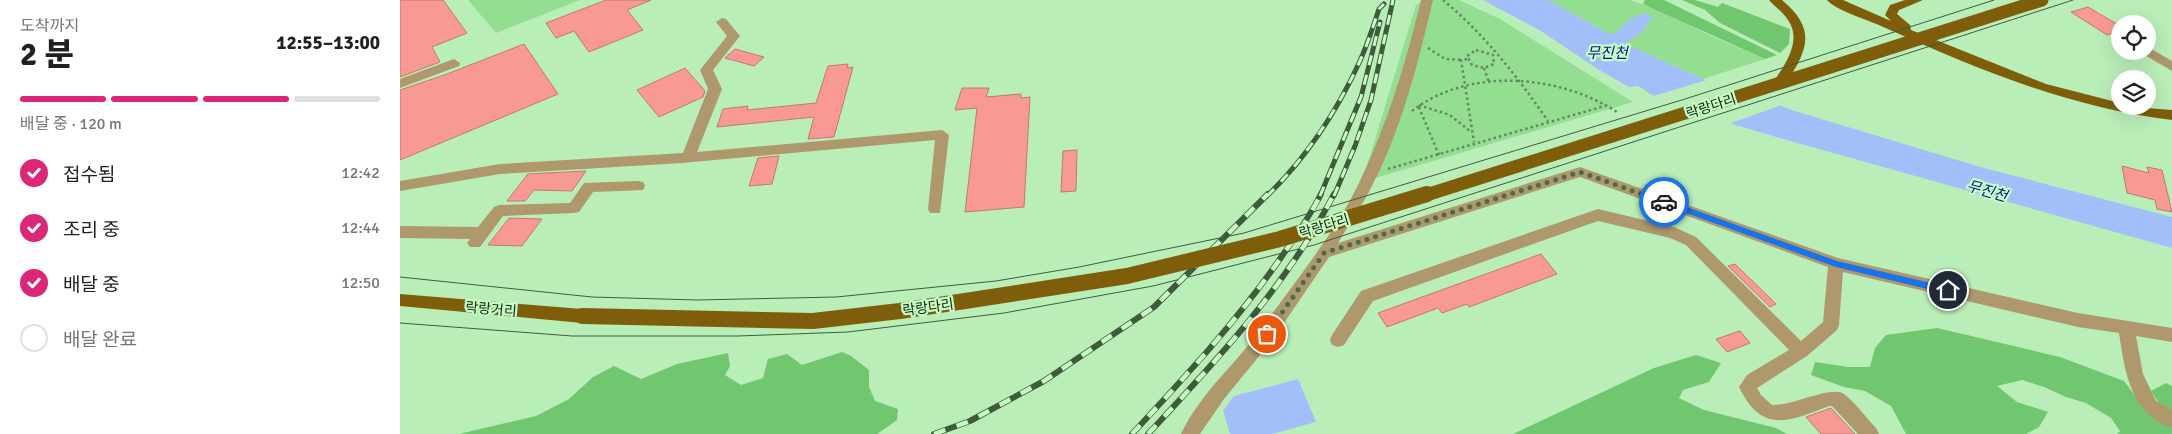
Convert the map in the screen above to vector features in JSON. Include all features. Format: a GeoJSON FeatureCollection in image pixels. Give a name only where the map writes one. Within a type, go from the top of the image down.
{"type":"FeatureCollection","features":[{"type":"Feature","properties":{"kind":"main road"},"geometry":{"type":"LineString","coordinates":[[1775,0],[1790,13],[1798,24],[1802,36],[1797,55],[1779,84]]}},
{"type":"Feature","properties":{"kind":"main road"},"geometry":{"type":"LineString","coordinates":[[1833,0],[1994,69],[2088,100],[2124,108],[2172,115]]}},
{"type":"Feature","properties":{"kind":"main road"},"geometry":{"type":"LineString","coordinates":[[1917,0],[1894,8],[1891,15],[1901,25],[1944,49]]}},
{"type":"Feature","properties":{"kind":"main road","name":"락랑다리"},"geometry":{"type":"LineString","coordinates":[[582,316],[813,321],[900,311],[1127,276],[1289,236],[1779,84],[2042,0]]}},
{"type":"Feature","properties":{"kind":"main road","name":"락랑거리"},"geometry":{"type":"LineString","coordinates":[[400,300],[582,316]]}},
{"type":"Feature","properties":{"kind":"street"},"geometry":{"type":"LineString","coordinates":[[1190,434],[1218,394],[1267,334],[1324,253],[1371,174],[1391,127],[1417,42],[1427,0]]}},
{"type":"Feature","properties":{"kind":"street"},"geometry":{"type":"LineString","coordinates":[[688,157],[715,89],[706,70],[734,36],[722,22]]}},
{"type":"Feature","properties":{"kind":"street"},"geometry":{"type":"LineString","coordinates":[[2156,57],[2172,67]]}},
{"type":"Feature","properties":{"kind":"street"},"geometry":{"type":"LineString","coordinates":[[400,84],[454,63]]}},
{"type":"Feature","properties":{"kind":"street"},"geometry":{"type":"LineString","coordinates":[[400,186],[500,168],[688,157],[942,135],[935,209]]}},
{"type":"Feature","properties":{"kind":"street"},"geometry":{"type":"LineString","coordinates":[[1324,253],[1580,172],[1836,264],[2078,320],[2172,335]]}},
{"type":"Feature","properties":{"kind":"street"},"geometry":{"type":"LineString","coordinates":[[400,232],[479,238],[498,211],[574,208],[589,187],[638,186]]}},
{"type":"Feature","properties":{"kind":"street"},"geometry":{"type":"LineString","coordinates":[[1338,340],[1367,296],[1598,214],[1674,233],[1691,241],[1801,351]]}},
{"type":"Feature","properties":{"kind":"street"},"geometry":{"type":"LineString","coordinates":[[1836,264],[1831,324],[1801,351],[1753,380],[1748,387],[1757,405],[1769,413],[1784,414],[1829,398],[1837,399],[1870,434]]}},
{"type":"Feature","properties":{"kind":"street"},"geometry":{"type":"LineString","coordinates":[[2126,328],[2134,374],[2150,406],[2172,420]]}},
{"type":"Feature","properties":{"kind":"path"},"geometry":{"type":"LineString","coordinates":[[1442,0],[1496,52],[1521,82],[1548,121]]}},
{"type":"Feature","properties":{"kind":"path"},"geometry":{"type":"LineString","coordinates":[[1417,42],[1445,59],[1467,59],[1472,51],[1480,50],[1490,52],[1495,61],[1491,66],[1484,68],[1472,65],[1467,59]]}},
{"type":"Feature","properties":{"kind":"path"},"geometry":{"type":"LineString","coordinates":[[1461,60],[1474,142]]}},
{"type":"Feature","properties":{"kind":"path"},"geometry":{"type":"LineString","coordinates":[[1484,68],[1489,82]]}},
{"type":"Feature","properties":{"kind":"path"},"geometry":{"type":"LineString","coordinates":[[1391,127],[1440,92],[1465,84],[1489,82],[1521,82],[1585,94],[1608,104],[1617,112]]}},
{"type":"Feature","properties":{"kind":"path"},"geometry":{"type":"LineString","coordinates":[[1371,174],[1439,155],[1474,142],[1608,104]]}},
{"type":"Feature","properties":{"kind":"path"},"geometry":{"type":"LineString","coordinates":[[1418,106],[1450,115],[1471,132]]}},
{"type":"Feature","properties":{"kind":"path"},"geometry":{"type":"LineString","coordinates":[[1418,106],[1439,155]]}},
{"type":"Feature","properties":{"kind":"green space"},"geometry":{"type":"Polygon","coordinates":[[[468,0],[580,0],[496,33],[468,0]]]}},
{"type":"Feature","properties":{"kind":"green space"},"geometry":{"type":"Polygon","coordinates":[[[1425,0],[1459,0],[1500,19],[1633,102],[1362,182],[1416,5],[1425,0]]]}},
{"type":"Feature","properties":{"kind":"green space"},"geometry":{"type":"Polygon","coordinates":[[[1548,0],[1630,0],[1666,13],[1707,34],[1765,59],[1703,79],[1625,44],[1643,31],[1652,17],[1642,14],[1614,34],[1609,34],[1548,0]]]}},
{"type":"Feature","properties":{"kind":"green space"},"geometry":{"type":"Polygon","coordinates":[[[1645,0],[1664,0],[1777,55],[1765,59],[1643,4],[1645,0]]]}},
{"type":"Feature","properties":{"kind":"green space"},"geometry":{"type":"Polygon","coordinates":[[[1682,0],[1695,0],[1718,7],[1722,3],[1790,29],[1789,44],[1780,53],[1720,23],[1705,10],[1682,0]]]}},
{"type":"Feature","properties":{"kind":"green space"},"geometry":{"type":"Polygon","coordinates":[[[1937,328],[2060,357],[2124,381],[2140,402],[2172,428],[2172,434],[2117,434],[2120,431],[2111,418],[2086,403],[2022,380],[1997,386],[2017,402],[2048,412],[2039,427],[2026,434],[1906,434],[1891,406],[1865,391],[1844,387],[1811,375],[1815,362],[1848,367],[1870,367],[1875,348],[1886,335],[1937,328]]]}},
{"type":"Feature","properties":{"kind":"green space"},"geometry":{"type":"Polygon","coordinates":[[[842,352],[851,356],[869,370],[869,387],[875,401],[898,409],[897,420],[877,434],[459,434],[536,416],[569,399],[593,377],[614,366],[641,379],[677,364],[728,353],[730,366],[725,375],[741,385],[763,378],[768,359],[787,354],[802,365],[842,352]]]}},
{"type":"Feature","properties":{"kind":"green space"},"geometry":{"type":"Polygon","coordinates":[[[1696,355],[1721,363],[1709,382],[1683,390],[1679,398],[1704,410],[1776,428],[1787,434],[1513,434],[1654,368],[1696,355]]]}},
{"type":"Feature","properties":{"kind":"green space"},"geometry":{"type":"Polygon","coordinates":[[[2166,383],[2172,386],[2172,414],[2160,405],[2151,391],[2166,383]]]}},
{"type":"Feature","properties":{"kind":"water","name":"무진천"},"geometry":{"type":"Polygon","coordinates":[[[1483,0],[1548,0],[1609,34],[1614,34],[1632,18],[1646,13],[1652,17],[1643,31],[1625,44],[1703,79],[1795,111],[1977,166],[2172,217],[2172,248],[1762,133],[1665,103],[1638,86],[1629,87],[1599,70],[1541,31],[1483,0]]]}},
{"type":"Feature","properties":{"kind":"water"},"geometry":{"type":"Polygon","coordinates":[[[1298,379],[1316,422],[1272,434],[1230,434],[1223,411],[1234,396],[1298,379]]]}},
{"type":"Feature","properties":{"kind":"pier"},"geometry":{"type":"Polygon","coordinates":[[[1710,79],[1784,104],[1726,125],[1664,105],[1650,97],[1710,79]]]}},
{"type":"Feature","properties":{"kind":"building"},"geometry":{"type":"Polygon","coordinates":[[[400,0],[443,0],[467,33],[432,47],[440,62],[400,77],[400,0]]]}},
{"type":"Feature","properties":{"kind":"building"},"geometry":{"type":"Polygon","coordinates":[[[606,0],[651,0],[627,10],[643,30],[589,52],[574,31],[556,38],[546,23],[606,0]]]}},
{"type":"Feature","properties":{"kind":"building"},"geometry":{"type":"Polygon","coordinates":[[[2088,7],[2111,21],[2111,33],[2107,35],[2071,12],[2088,7]]]}},
{"type":"Feature","properties":{"kind":"building"},"geometry":{"type":"Polygon","coordinates":[[[524,44],[558,94],[400,160],[400,90],[524,44]]]}},
{"type":"Feature","properties":{"kind":"building"},"geometry":{"type":"Polygon","coordinates":[[[735,49],[764,57],[754,66],[725,58],[735,49]]]}},
{"type":"Feature","properties":{"kind":"building"},"geometry":{"type":"Polygon","coordinates":[[[848,64],[847,68],[853,67],[834,137],[808,139],[814,117],[717,127],[723,109],[748,106],[747,110],[816,103],[828,66],[848,64]]]}},
{"type":"Feature","properties":{"kind":"building"},"geometry":{"type":"Polygon","coordinates":[[[685,68],[705,91],[703,97],[659,117],[637,90],[685,68]]]}},
{"type":"Feature","properties":{"kind":"building"},"geometry":{"type":"Polygon","coordinates":[[[962,88],[989,88],[986,97],[1021,94],[1021,98],[1030,97],[1024,207],[965,212],[977,108],[955,110],[962,88]]]}},
{"type":"Feature","properties":{"kind":"building"},"geometry":{"type":"Polygon","coordinates":[[[1077,150],[1076,191],[1061,192],[1063,151],[1077,150]]]}},
{"type":"Feature","properties":{"kind":"building"},"geometry":{"type":"Polygon","coordinates":[[[779,156],[772,184],[749,186],[758,158],[779,156]]]}},
{"type":"Feature","properties":{"kind":"building"},"geometry":{"type":"Polygon","coordinates":[[[2122,166],[2149,173],[2147,167],[2162,170],[2172,212],[2157,209],[2155,200],[2127,193],[2122,166]]]}},
{"type":"Feature","properties":{"kind":"building"},"geometry":{"type":"Polygon","coordinates":[[[586,171],[572,191],[534,190],[525,201],[507,201],[528,174],[586,171]]]}},
{"type":"Feature","properties":{"kind":"building"},"geometry":{"type":"Polygon","coordinates":[[[509,218],[542,219],[522,246],[488,245],[509,218]]]}},
{"type":"Feature","properties":{"kind":"building"},"geometry":{"type":"Polygon","coordinates":[[[1541,254],[1557,274],[1469,307],[1467,304],[1442,313],[1438,308],[1387,327],[1378,313],[1541,254]]]}},
{"type":"Feature","properties":{"kind":"building"},"geometry":{"type":"Polygon","coordinates":[[[1735,264],[1776,304],[1770,307],[1728,266],[1735,264]]]}},
{"type":"Feature","properties":{"kind":"building"},"geometry":{"type":"Polygon","coordinates":[[[1740,331],[1750,343],[1727,352],[1716,339],[1740,331]]]}},
{"type":"Feature","properties":{"kind":"building"},"geometry":{"type":"Polygon","coordinates":[[[1831,408],[1855,434],[1821,434],[1806,417],[1831,408]]]}},
{"type":"Feature","properties":{"kind":"tram line"},"geometry":{"type":"LineString","coordinates":[[400,277],[592,297],[697,300],[836,297],[996,281],[1079,267],[1244,233],[1685,99],[1994,0]]}},
{"type":"Feature","properties":{"kind":"tram line"},"geometry":{"type":"LineString","coordinates":[[400,323],[572,336],[738,336],[848,332],[1004,313],[1153,286],[1314,245],[2073,0]]}},
{"type":"Feature","properties":{"kind":"railway"},"geometry":{"type":"LineString","coordinates":[[1334,196],[1355,146],[1371,100],[1393,0]]}},
{"type":"Feature","properties":{"kind":"railway"},"geometry":{"type":"LineString","coordinates":[[1267,196],[1307,150],[1341,99],[1359,63],[1379,9],[1384,4]]}},
{"type":"Feature","properties":{"kind":"railway"},"geometry":{"type":"LineString","coordinates":[[1320,195],[1361,97],[1380,22]]}},
{"type":"Feature","properties":{"kind":"railway"},"geometry":{"type":"LineString","coordinates":[[934,434],[970,421],[1044,381],[1154,307],[1268,194]]}},
{"type":"Feature","properties":{"kind":"railway"},"geometry":{"type":"LineString","coordinates":[[1148,434],[1225,350],[1273,290],[1316,227],[1334,194]]}},
{"type":"Feature","properties":{"kind":"railway"},"geometry":{"type":"LineString","coordinates":[[1132,434],[1191,370],[1247,303],[1298,233],[1320,195]]}},
{"type":"Feature","properties":{"kind":"way so far"},"geometry":{"type":"LineString","coordinates":[[1267,334],[1308,272],[1324,253],[1580,172],[1664,202]]}},
{"type":"Feature","properties":{"kind":"route"},"geometry":{"type":"LineString","coordinates":[[1664,202],[1836,264],[1948,290]]}}]}
